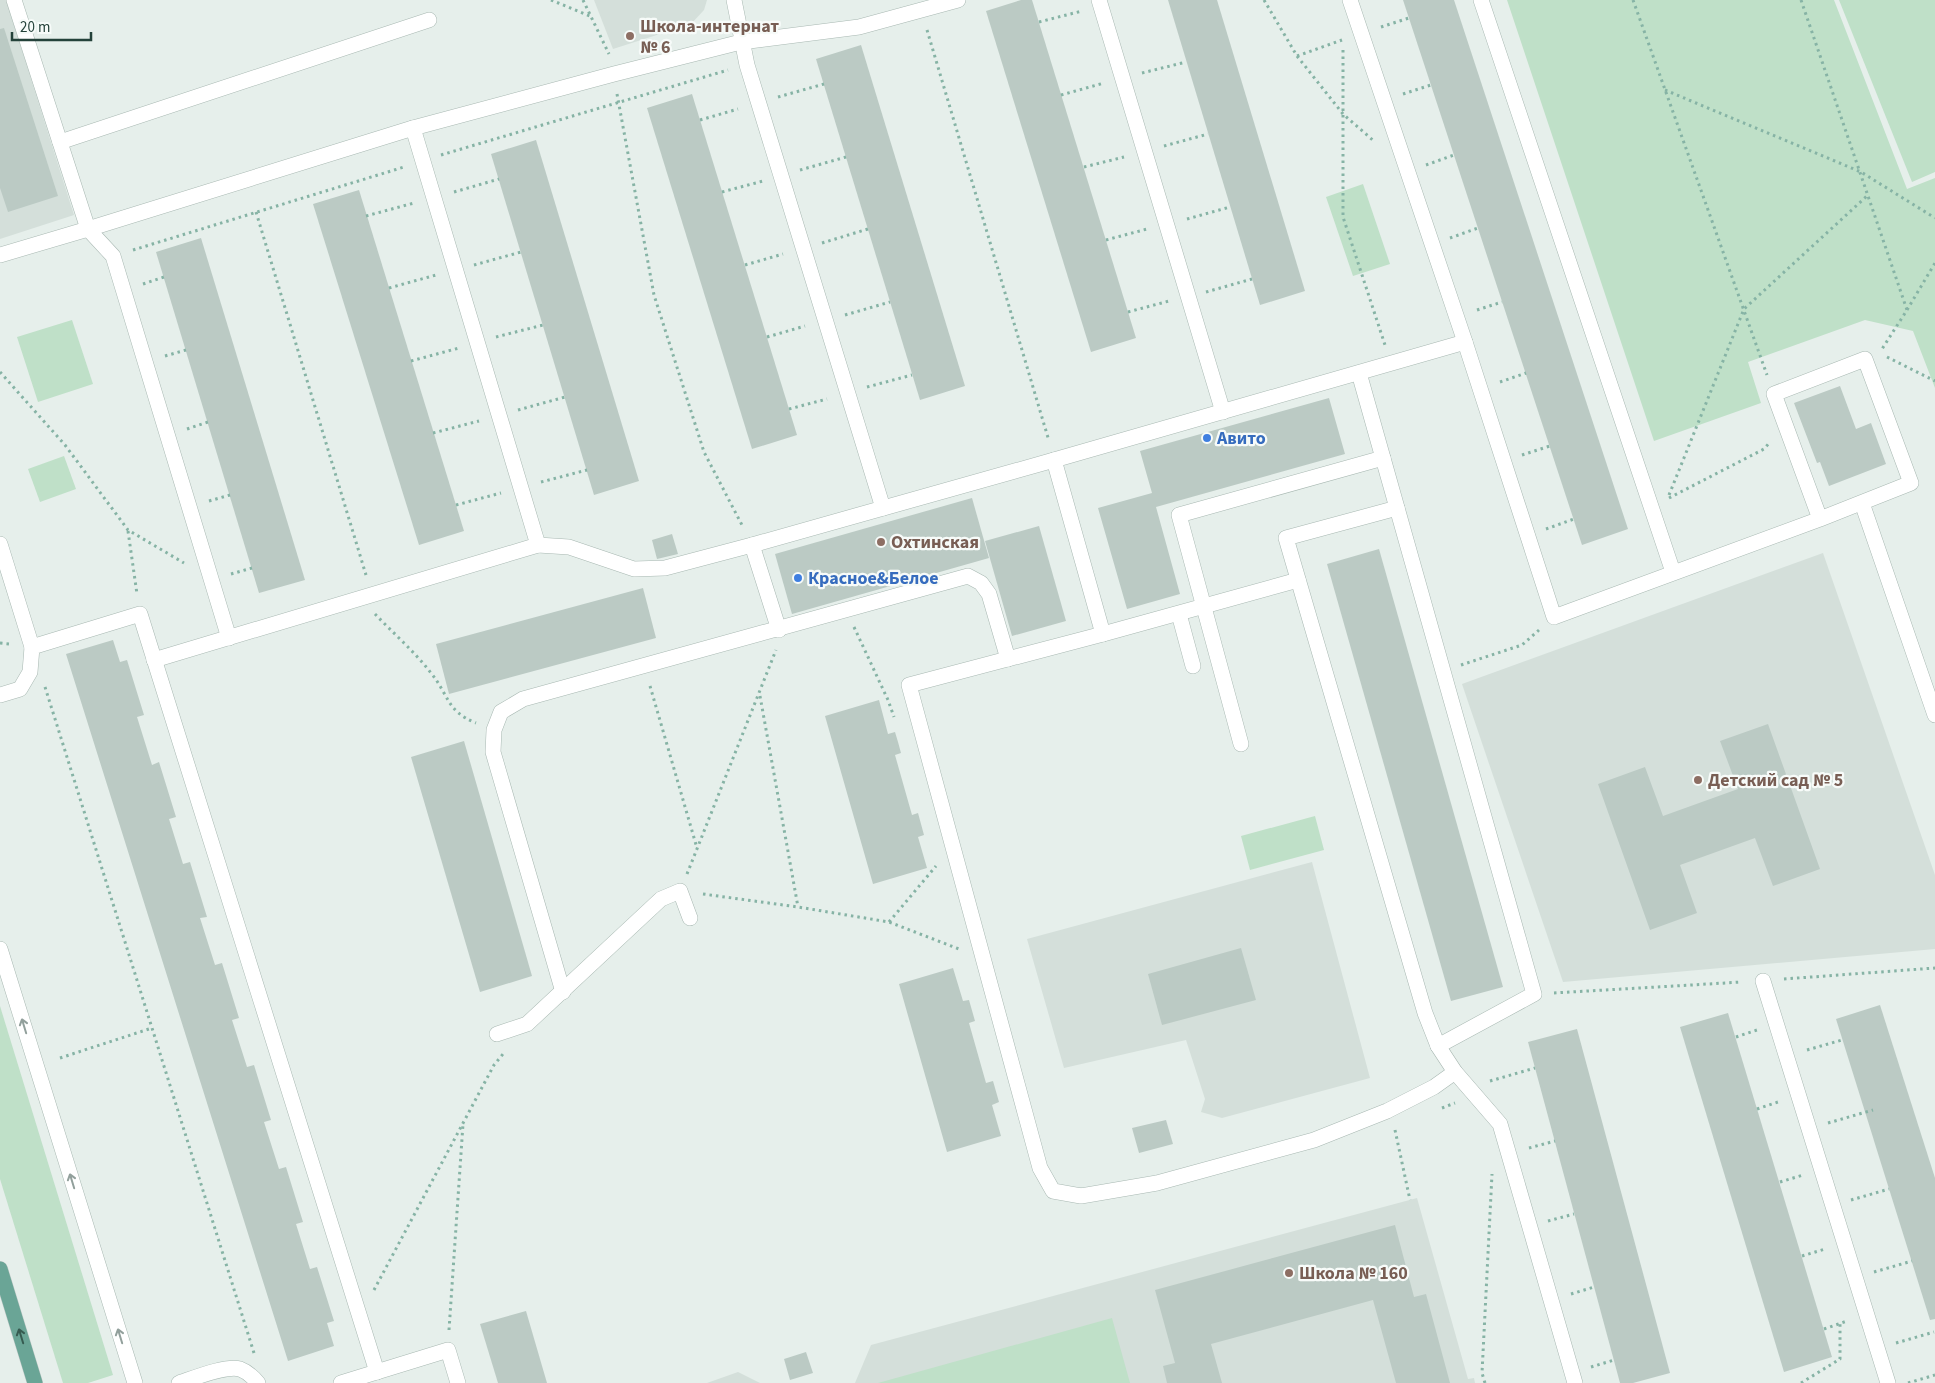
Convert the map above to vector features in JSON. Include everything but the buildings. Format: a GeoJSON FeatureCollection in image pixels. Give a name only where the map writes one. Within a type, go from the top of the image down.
{"type":"FeatureCollection","features":[{"type":"Feature","properties":{"kind":"main road"},"geometry":{"type":"LineString","coordinates":[[0,1269],[35,1383]]}},
{"type":"Feature","properties":{"kind":"street"},"geometry":{"type":"LineString","coordinates":[[14,0],[88,230],[113,256],[229,638]]}},
{"type":"Feature","properties":{"kind":"street"},"geometry":{"type":"LineString","coordinates":[[734,0],[741,42],[883,508]]}},
{"type":"Feature","properties":{"kind":"street"},"geometry":{"type":"LineString","coordinates":[[0,255],[88,230],[412,128],[614,74],[741,42],[859,27],[958,0]]}},
{"type":"Feature","properties":{"kind":"street"},"geometry":{"type":"LineString","coordinates":[[1099,0],[1223,412]]}},
{"type":"Feature","properties":{"kind":"street"},"geometry":{"type":"LineString","coordinates":[[1350,0],[1465,342],[1554,616],[1820,519],[1911,483],[1865,359],[1774,394],[1820,519]]}},
{"type":"Feature","properties":{"kind":"street"},"geometry":{"type":"LineString","coordinates":[[1481,0],[1673,572]]}},
{"type":"Feature","properties":{"kind":"street"},"geometry":{"type":"LineString","coordinates":[[60,142],[429,20]]}},
{"type":"Feature","properties":{"kind":"street"},"geometry":{"type":"LineString","coordinates":[[412,128],[538,544]]}},
{"type":"Feature","properties":{"kind":"street"},"geometry":{"type":"LineString","coordinates":[[154,660],[538,544],[569,547],[634,569],[665,568],[1054,460],[1465,342]]}},
{"type":"Feature","properties":{"kind":"street"},"geometry":{"type":"LineString","coordinates":[[1359,373],[1534,994],[1438,1046]]}},
{"type":"Feature","properties":{"kind":"street"},"geometry":{"type":"LineString","coordinates":[[1241,744],[1179,516],[1383,458]]}},
{"type":"Feature","properties":{"kind":"street"},"geometry":{"type":"LineString","coordinates":[[1054,460],[1103,634]]}},
{"type":"Feature","properties":{"kind":"street"},"geometry":{"type":"LineString","coordinates":[[1862,503],[1935,716]]}},
{"type":"Feature","properties":{"kind":"street"},"geometry":{"type":"LineString","coordinates":[[1397,508],[1286,538],[1425,1013],[1438,1046],[1455,1072],[1500,1124],[1575,1383]]}},
{"type":"Feature","properties":{"kind":"street"},"geometry":{"type":"LineString","coordinates":[[0,544],[32,647],[30,672],[20,689],[0,695]]}},
{"type":"Feature","properties":{"kind":"street"},"geometry":{"type":"LineString","coordinates":[[752,545],[779,630]]}},
{"type":"Feature","properties":{"kind":"street"},"geometry":{"type":"LineString","coordinates":[[563,992],[493,752],[494,730],[501,712],[523,699],[779,630],[968,576],[981,583],[989,594],[1008,659]]}},
{"type":"Feature","properties":{"kind":"street"},"geometry":{"type":"LineString","coordinates":[[1298,580],[1179,614],[909,685],[1040,1168],[1053,1191],[1081,1196],[1157,1183],[1314,1140],[1387,1111],[1434,1087],[1455,1072]]}},
{"type":"Feature","properties":{"kind":"street"},"geometry":{"type":"LineString","coordinates":[[32,647],[140,614],[377,1372]]}},
{"type":"Feature","properties":{"kind":"street"},"geometry":{"type":"LineString","coordinates":[[1179,614],[1193,666]]}},
{"type":"Feature","properties":{"kind":"street"},"geometry":{"type":"LineString","coordinates":[[497,1034],[527,1024],[661,899],[680,891],[690,918]]}},
{"type":"Feature","properties":{"kind":"street"},"geometry":{"type":"LineString","coordinates":[[0,949],[135,1383]]}},
{"type":"Feature","properties":{"kind":"street"},"geometry":{"type":"LineString","coordinates":[[1763,981],[1888,1383]]}},
{"type":"Feature","properties":{"kind":"street"},"geometry":{"type":"LineString","coordinates":[[341,1383],[448,1350],[458,1383]]}},
{"type":"Feature","properties":{"kind":"street"},"geometry":{"type":"LineString","coordinates":[[179,1383],[227,1368],[238,1368],[254,1378]]}},
{"type":"Feature","properties":{"kind":"path"},"geometry":{"type":"LineString","coordinates":[[552,0],[593,18]]}},
{"type":"Feature","properties":{"kind":"path"},"geometry":{"type":"LineString","coordinates":[[583,0],[608,50],[614,74],[654,294],[704,452],[752,545]]}},
{"type":"Feature","properties":{"kind":"path"},"geometry":{"type":"LineString","coordinates":[[1264,0],[1297,56],[1343,114],[1379,146]]}},
{"type":"Feature","properties":{"kind":"path"},"geometry":{"type":"LineString","coordinates":[[1632,0],[1774,394]]}},
{"type":"Feature","properties":{"kind":"path"},"geometry":{"type":"LineString","coordinates":[[1800,0],[1861,172],[1907,310]]}},
{"type":"Feature","properties":{"kind":"path"},"geometry":{"type":"LineString","coordinates":[[921,10],[1054,460]]}},
{"type":"Feature","properties":{"kind":"path"},"geometry":{"type":"LineString","coordinates":[[1361,33],[1409,18]]}},
{"type":"Feature","properties":{"kind":"path"},"geometry":{"type":"LineString","coordinates":[[1344,32],[1343,217],[1391,364]]}},
{"type":"Feature","properties":{"kind":"path"},"geometry":{"type":"LineString","coordinates":[[1297,56],[1344,40]]}},
{"type":"Feature","properties":{"kind":"path"},"geometry":{"type":"LineString","coordinates":[[1384,101],[1431,85]]}},
{"type":"Feature","properties":{"kind":"path"},"geometry":{"type":"LineString","coordinates":[[1665,90],[1861,172],[1935,218]]}},
{"type":"Feature","properties":{"kind":"path"},"geometry":{"type":"LineString","coordinates":[[1408,171],[1454,155]]}},
{"type":"Feature","properties":{"kind":"path"},"geometry":{"type":"LineString","coordinates":[[1656,518],[1668,499],[1744,309],[1868,195]]}},
{"type":"Feature","properties":{"kind":"path"},"geometry":{"type":"LineString","coordinates":[[256,212],[368,596],[370,609],[432,673],[451,706],[465,719],[494,730]]}},
{"type":"Feature","properties":{"kind":"path"},"geometry":{"type":"LineString","coordinates":[[1432,245],[1478,228]]}},
{"type":"Feature","properties":{"kind":"path"},"geometry":{"type":"LineString","coordinates":[[1935,263],[1880,353],[1935,381]]}},
{"type":"Feature","properties":{"kind":"path"},"geometry":{"type":"LineString","coordinates":[[1456,317],[1502,302]]}},
{"type":"Feature","properties":{"kind":"path"},"geometry":{"type":"LineString","coordinates":[[0,372],[65,445],[128,530],[211,579]]}},
{"type":"Feature","properties":{"kind":"path"},"geometry":{"type":"LineString","coordinates":[[1480,389],[1526,373]]}},
{"type":"Feature","properties":{"kind":"path"},"geometry":{"type":"LineString","coordinates":[[1668,499],[1764,449],[1786,425]]}},
{"type":"Feature","properties":{"kind":"path"},"geometry":{"type":"LineString","coordinates":[[1504,461],[1550,446]]}},
{"type":"Feature","properties":{"kind":"path"},"geometry":{"type":"LineString","coordinates":[[1528,535],[1574,519]]}},
{"type":"Feature","properties":{"kind":"path"},"geometry":{"type":"LineString","coordinates":[[128,530],[140,614]]}},
{"type":"Feature","properties":{"kind":"path"},"geometry":{"type":"LineString","coordinates":[[846,611],[888,700],[896,724]]}},
{"type":"Feature","properties":{"kind":"path"},"geometry":{"type":"LineString","coordinates":[[1443,671],[1522,645],[1554,616]]}},
{"type":"Feature","properties":{"kind":"path"},"geometry":{"type":"LineString","coordinates":[[779,630],[776,654],[680,891],[889,922],[960,950],[957,940]]}},
{"type":"Feature","properties":{"kind":"path"},"geometry":{"type":"LineString","coordinates":[[645,666],[697,848]]}},
{"type":"Feature","properties":{"kind":"path"},"geometry":{"type":"LineString","coordinates":[[44,685],[254,1351],[254,1378]]}},
{"type":"Feature","properties":{"kind":"path"},"geometry":{"type":"LineString","coordinates":[[759,694],[798,907]]}},
{"type":"Feature","properties":{"kind":"path"},"geometry":{"type":"LineString","coordinates":[[934,857],[939,875]]}},
{"type":"Feature","properties":{"kind":"path"},"geometry":{"type":"LineString","coordinates":[[889,922],[936,866]]}},
{"type":"Feature","properties":{"kind":"path"},"geometry":{"type":"LineString","coordinates":[[1534,994],[1763,981],[1935,968]]}},
{"type":"Feature","properties":{"kind":"path"},"geometry":{"type":"LineString","coordinates":[[60,1058],[152,1028]]}},
{"type":"Feature","properties":{"kind":"path"},"geometry":{"type":"LineString","coordinates":[[1786,1056],[1842,1040]]}},
{"type":"Feature","properties":{"kind":"path"},"geometry":{"type":"LineString","coordinates":[[360,1317],[494,1065],[505,1052]]}},
{"type":"Feature","properties":{"kind":"path"},"geometry":{"type":"LineString","coordinates":[[1473,1093],[1487,1082],[1535,1068]]}},
{"type":"Feature","properties":{"kind":"path"},"geometry":{"type":"LineString","coordinates":[[1809,1129],[1873,1110]]}},
{"type":"Feature","properties":{"kind":"path"},"geometry":{"type":"LineString","coordinates":[[1387,1111],[1394,1127],[1410,1200]]}},
{"type":"Feature","properties":{"kind":"path"},"geometry":{"type":"LineString","coordinates":[[448,1350],[463,1123]]}},
{"type":"Feature","properties":{"kind":"path"},"geometry":{"type":"LineString","coordinates":[[1508,1154],[1554,1141]]}},
{"type":"Feature","properties":{"kind":"path"},"geometry":{"type":"LineString","coordinates":[[1485,1383],[1482,1373],[1492,1169]]}},
{"type":"Feature","properties":{"kind":"path"},"geometry":{"type":"LineString","coordinates":[[1833,1206],[1889,1188]]}},
{"type":"Feature","properties":{"kind":"path"},"geometry":{"type":"LineString","coordinates":[[1855,1278],[1912,1261]]}},
{"type":"Feature","properties":{"kind":"path"},"geometry":{"type":"LineString","coordinates":[[1801,1383],[1840,1359],[1840,1323]]}},
{"type":"Feature","properties":{"kind":"path"},"geometry":{"type":"LineString","coordinates":[[1877,1349],[1934,1332]]}},
{"type":"Feature","properties":{"kind":"path"},"geometry":{"type":"LineString","coordinates":[[1907,1383],[1935,1375]]}},
{"type":"Feature","properties":{"kind":"shaded area"},"geometry":{"type":"Polygon","coordinates":[[[0,0],[6,0],[74,215],[0,239],[0,0]]]}},
{"type":"Feature","properties":{"kind":"shaded area","name":"Школа-интернат № 6"},"geometry":{"type":"Polygon","coordinates":[[[594,0],[707,0],[704,10],[691,24],[613,49],[594,0]]]}},
{"type":"Feature","properties":{"kind":"shaded area","name":"Детский сад № 5"},"geometry":{"type":"Polygon","coordinates":[[[1823,553],[1935,875],[1935,949],[1563,982],[1462,684],[1823,553]]]}},
{"type":"Feature","properties":{"kind":"shaded area"},"geometry":{"type":"Polygon","coordinates":[[[1312,862],[1370,1078],[1222,1118],[1201,1112],[1205,1099],[1186,1040],[1064,1068],[1027,939],[1312,862]]]}},
{"type":"Feature","properties":{"kind":"shaded area","name":"Школа № 160"},"geometry":{"type":"Polygon","coordinates":[[[1417,1198],[1468,1379],[1474,1378],[1475,1383],[855,1383],[871,1345],[1417,1198]]]}},
{"type":"Feature","properties":{"kind":"shaded area"},"geometry":{"type":"Polygon","coordinates":[[[738,1372],[760,1383],[707,1383],[738,1372]]]}},
{"type":"Feature","properties":{"kind":"green space"},"geometry":{"type":"Polygon","coordinates":[[[1507,0],[1834,0],[1907,189],[1935,178],[1935,388],[1913,331],[1865,320],[1748,362],[1761,403],[1654,441],[1507,0]]]}},
{"type":"Feature","properties":{"kind":"green space"},"geometry":{"type":"Polygon","coordinates":[[[1839,0],[1935,0],[1935,172],[1912,182],[1839,0]]]}},
{"type":"Feature","properties":{"kind":"green space"},"geometry":{"type":"Polygon","coordinates":[[[1363,184],[1390,264],[1353,276],[1326,197],[1363,184]]]}},
{"type":"Feature","properties":{"kind":"green space"},"geometry":{"type":"Polygon","coordinates":[[[72,320],[93,384],[38,402],[17,337],[72,320]]]}},
{"type":"Feature","properties":{"kind":"green space"},"geometry":{"type":"Polygon","coordinates":[[[64,456],[76,489],[40,502],[28,469],[64,456]]]}},
{"type":"Feature","properties":{"kind":"green space"},"geometry":{"type":"Polygon","coordinates":[[[1315,816],[1324,850],[1250,870],[1241,836],[1315,816]]]}},
{"type":"Feature","properties":{"kind":"green space"},"geometry":{"type":"Polygon","coordinates":[[[0,1006],[113,1375],[88,1383],[63,1383],[0,1179],[0,1006]]]}},
{"type":"Feature","properties":{"kind":"green space"},"geometry":{"type":"Polygon","coordinates":[[[1112,1318],[1130,1383],[878,1383],[1112,1318]]]}},
{"type":"Feature","properties":{"kind":"place","name":"Школа-интернат № 6"},"geometry":{"type":"Point","coordinates":[630,36]}},
{"type":"Feature","properties":{"kind":"place","name":"Авито"},"geometry":{"type":"Point","coordinates":[1207,438]}},
{"type":"Feature","properties":{"kind":"place","name":"Охтинская"},"geometry":{"type":"Point","coordinates":[881,542]}},
{"type":"Feature","properties":{"kind":"place","name":"Красное&Белое"},"geometry":{"type":"Point","coordinates":[798,578]}},
{"type":"Feature","properties":{"kind":"place","name":"Детский сад № 5"},"geometry":{"type":"Point","coordinates":[1698,780]}},
{"type":"Feature","properties":{"kind":"place","name":"Школа № 160"},"geometry":{"type":"Point","coordinates":[1289,1273]}}]}
